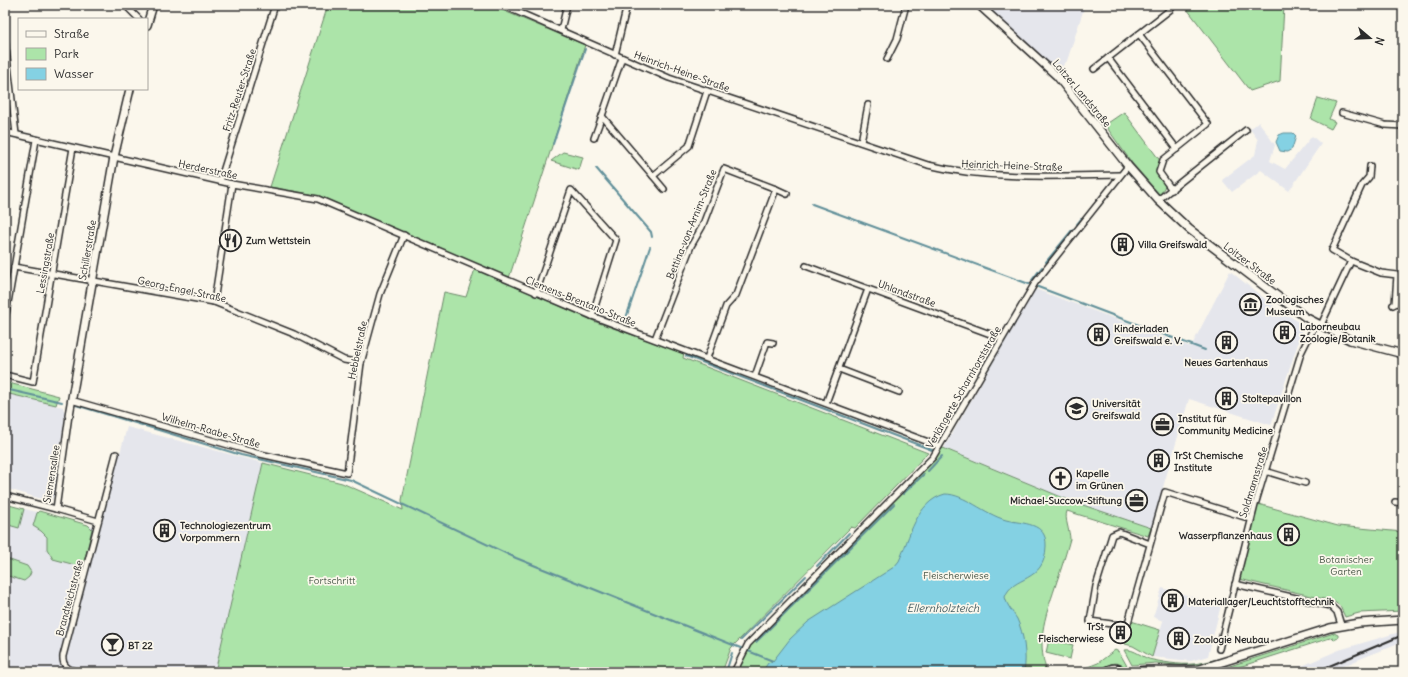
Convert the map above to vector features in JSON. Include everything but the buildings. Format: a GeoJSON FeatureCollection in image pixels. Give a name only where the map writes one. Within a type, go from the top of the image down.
{"type":"FeatureCollection","features":[{"type":"Feature","properties":{"kind":"main road"},"geometry":{"type":"LineString","coordinates":[[148,22],[153,5]]}},
{"type":"Feature","properties":{"kind":"main road","name":"Loitzer Landstraße"},"geometry":{"type":"LineString","coordinates":[[979,5],[1057,76],[1128,166]]}},
{"type":"Feature","properties":{"kind":"main road","name":"Schillerstraße"},"geometry":{"type":"LineString","coordinates":[[69,415],[114,157],[130,90]]}},
{"type":"Feature","properties":{"kind":"main road","name":"Loitzer Straße"},"geometry":{"type":"LineString","coordinates":[[1128,166],[1158,200],[1195,234],[1290,306],[1318,324],[1350,340],[1403,354]]}},
{"type":"Feature","properties":{"kind":"main road"},"geometry":{"type":"LineString","coordinates":[[1134,672],[1156,669],[1178,671],[1200,668],[1341,625],[1403,620]]}},
{"type":"Feature","properties":{"kind":"main road"},"geometry":{"type":"LineString","coordinates":[[1105,672],[1112,668],[1116,668],[1124,672]]}},
{"type":"Feature","properties":{"kind":"street"},"geometry":{"type":"LineString","coordinates":[[125,5],[138,18]]}},
{"type":"Feature","properties":{"kind":"street","name":"Fritz-Reuter-Straße"},"geometry":{"type":"LineString","coordinates":[[220,181],[275,5]]}},
{"type":"Feature","properties":{"kind":"street","name":"Heinrich-Heine-Straße"},"geometry":{"type":"LineString","coordinates":[[502,5],[669,78],[928,165],[957,171],[1032,176],[1120,175]]}},
{"type":"Feature","properties":{"kind":"street"},"geometry":{"type":"LineString","coordinates":[[561,30],[567,5]]}},
{"type":"Feature","properties":{"kind":"street"},"geometry":{"type":"LineString","coordinates":[[615,55],[628,5]]}},
{"type":"Feature","properties":{"kind":"street"},"geometry":{"type":"LineString","coordinates":[[887,59],[897,39],[906,5]]}},
{"type":"Feature","properties":{"kind":"street"},"geometry":{"type":"LineString","coordinates":[[1094,69],[1171,9]]}},
{"type":"Feature","properties":{"kind":"street"},"geometry":{"type":"LineString","coordinates":[[1139,34],[1208,124],[1163,160],[1159,172],[1172,190]]}},
{"type":"Feature","properties":{"kind":"street"},"geometry":{"type":"LineString","coordinates":[[5,40],[16,134]]}},
{"type":"Feature","properties":{"kind":"street"},"geometry":{"type":"LineString","coordinates":[[594,138],[622,58]]}},
{"type":"Feature","properties":{"kind":"street"},"geometry":{"type":"LineString","coordinates":[[1108,58],[1177,149]]}},
{"type":"Feature","properties":{"kind":"street"},"geometry":{"type":"LineString","coordinates":[[653,176],[689,146],[707,91]]}},
{"type":"Feature","properties":{"kind":"street"},"geometry":{"type":"LineString","coordinates":[[861,142],[868,105]]}},
{"type":"Feature","properties":{"kind":"street"},"geometry":{"type":"LineString","coordinates":[[1342,113],[1385,125],[1403,126]]}},
{"type":"Feature","properties":{"kind":"street"},"geometry":{"type":"LineString","coordinates":[[602,116],[664,189]]}},
{"type":"Feature","properties":{"kind":"street"},"geometry":{"type":"LineString","coordinates":[[1383,131],[1385,125]]}},
{"type":"Feature","properties":{"kind":"street"},"geometry":{"type":"LineString","coordinates":[[1158,200],[1246,130]]}},
{"type":"Feature","properties":{"kind":"street","name":"Herderstraße"},"geometry":{"type":"LineString","coordinates":[[5,132],[232,184],[310,197],[404,236]]}},
{"type":"Feature","properties":{"kind":"street"},"geometry":{"type":"LineString","coordinates":[[5,320],[36,140]]}},
{"type":"Feature","properties":{"kind":"street","name":"Lessingstraße"},"geometry":{"type":"LineString","coordinates":[[5,375],[33,382],[73,148]]}},
{"type":"Feature","properties":{"kind":"street","name":"Verlängerte Scharnhorststraße"},"geometry":{"type":"LineString","coordinates":[[734,672],[745,649],[933,457],[1001,338],[1035,283],[1128,166]]}},
{"type":"Feature","properties":{"kind":"street"},"geometry":{"type":"LineString","coordinates":[[1370,166],[1369,178],[1362,185],[1332,250],[1351,261],[1381,273],[1397,275],[1395,304],[1393,305]]}},
{"type":"Feature","properties":{"kind":"street","name":"Bettina-von-Arnim-Straße"},"geometry":{"type":"LineString","coordinates":[[655,339],[691,246],[702,227],[724,169],[787,194]]}},
{"type":"Feature","properties":{"kind":"street"},"geometry":{"type":"LineString","coordinates":[[214,302],[232,184]]}},
{"type":"Feature","properties":{"kind":"street"},"geometry":{"type":"LineString","coordinates":[[707,358],[726,306],[736,295],[776,189]]}},
{"type":"Feature","properties":{"kind":"street"},"geometry":{"type":"LineString","coordinates":[[536,293],[571,190],[616,240],[592,316]]}},
{"type":"Feature","properties":{"kind":"street","name":"Clemens-Brentano-Straße"},"geometry":{"type":"LineString","coordinates":[[404,236],[592,316],[939,446]]}},
{"type":"Feature","properties":{"kind":"street","name":"Hebbelstraße"},"geometry":{"type":"LineString","coordinates":[[347,473],[361,364],[380,294],[404,236]]}},
{"type":"Feature","properties":{"kind":"street","name":"Soldmannstraße"},"geometry":{"type":"LineString","coordinates":[[1219,649],[1251,519],[1301,353],[1351,261]]}},
{"type":"Feature","properties":{"kind":"street","name":"Uhlandstraße"},"geometry":{"type":"LineString","coordinates":[[806,266],[1001,338]]}},
{"type":"Feature","properties":{"kind":"street","name":"Georg-Engel-Straße"},"geometry":{"type":"LineString","coordinates":[[14,267],[52,275],[92,280],[214,302],[294,334],[344,360],[361,364]]}},
{"type":"Feature","properties":{"kind":"street"},"geometry":{"type":"LineString","coordinates":[[826,403],[868,289]]}},
{"type":"Feature","properties":{"kind":"street"},"geometry":{"type":"LineString","coordinates":[[755,376],[767,342],[773,343]]}},
{"type":"Feature","properties":{"kind":"street"},"geometry":{"type":"LineString","coordinates":[[839,369],[899,392]]}},
{"type":"Feature","properties":{"kind":"street","name":"Wilhelm-Raabe-Straße"},"geometry":{"type":"LineString","coordinates":[[71,400],[260,454],[347,473]]}},
{"type":"Feature","properties":{"kind":"street","name":"Siemensallee"},"geometry":{"type":"LineString","coordinates":[[5,496],[56,509],[69,415]]}},
{"type":"Feature","properties":{"kind":"street","name":"Brandteichstraße"},"geometry":{"type":"LineString","coordinates":[[77,672],[64,666],[62,661],[116,454]]}},
{"type":"Feature","properties":{"kind":"street"},"geometry":{"type":"LineString","coordinates":[[1265,471],[1305,483]]}},
{"type":"Feature","properties":{"kind":"street"},"geometry":{"type":"LineString","coordinates":[[1150,544],[1119,532],[1112,535],[1096,586],[1090,621],[1126,626],[1150,544],[1165,492],[1251,519]]}},
{"type":"Feature","properties":{"kind":"street"},"geometry":{"type":"LineString","coordinates":[[1395,502],[1403,503]]}},
{"type":"Feature","properties":{"kind":"street"},"geometry":{"type":"LineString","coordinates":[[56,509],[98,521]]}},
{"type":"Feature","properties":{"kind":"street"},"geometry":{"type":"LineString","coordinates":[[1235,584],[1331,606],[1337,612],[1341,625]]}},
{"type":"Feature","properties":{"kind":"shaded area"},"geometry":{"type":"Polygon","coordinates":[[[984,5],[1085,5],[1067,61],[1058,71],[984,5]]]}},
{"type":"Feature","properties":{"kind":"shaded area"},"geometry":{"type":"Polygon","coordinates":[[[1259,122],[1275,145],[1270,161],[1285,169],[1312,136],[1321,144],[1289,191],[1261,170],[1232,192],[1222,180],[1255,155],[1258,140],[1250,129],[1259,122]]]}},
{"type":"Feature","properties":{"kind":"shaded area","name":"Universität Greifswald"},"geometry":{"type":"Polygon","coordinates":[[[1230,271],[1275,307],[1304,325],[1271,425],[1189,399],[1151,528],[1071,501],[944,448],[1035,289],[1191,347],[1230,271]]]}},
{"type":"Feature","properties":{"kind":"shaded area"},"geometry":{"type":"Polygon","coordinates":[[[5,393],[63,407],[65,414],[55,492],[53,498],[48,501],[5,488],[5,393]]]}},
{"type":"Feature","properties":{"kind":"shaded area"},"geometry":{"type":"Polygon","coordinates":[[[127,427],[263,463],[215,672],[5,672],[5,504],[100,528],[127,427]]]}},
{"type":"Feature","properties":{"kind":"shaded area"},"geometry":{"type":"Polygon","coordinates":[[[1162,588],[1221,605],[1208,656],[1191,661],[1152,657],[1163,621],[1153,617],[1162,588]]]}},
{"type":"Feature","properties":{"kind":"shaded area"},"geometry":{"type":"Polygon","coordinates":[[[1403,631],[1403,641],[1329,672],[1288,672],[1339,650],[1403,631]]]}},
{"type":"Feature","properties":{"kind":"green space"},"geometry":{"type":"Polygon","coordinates":[[[328,5],[490,5],[585,45],[509,278],[311,194],[270,187],[328,5]]]}},
{"type":"Feature","properties":{"kind":"green space"},"geometry":{"type":"Polygon","coordinates":[[[1184,5],[1284,5],[1280,81],[1250,91],[1184,5]]]}},
{"type":"Feature","properties":{"kind":"green space"},"geometry":{"type":"Polygon","coordinates":[[[1318,98],[1336,103],[1329,119],[1335,122],[1331,129],[1311,119],[1318,98]]]}},
{"type":"Feature","properties":{"kind":"green space"},"geometry":{"type":"Polygon","coordinates":[[[1124,112],[1161,162],[1158,171],[1165,186],[1160,195],[1132,163],[1105,125],[1124,112]]]}},
{"type":"Feature","properties":{"kind":"green space"},"geometry":{"type":"Polygon","coordinates":[[[563,152],[583,157],[579,170],[551,161],[563,152]]]}},
{"type":"Feature","properties":{"kind":"green space","name":"Fortschritt"},"geometry":{"type":"Polygon","coordinates":[[[475,269],[596,322],[684,353],[683,358],[928,453],[855,528],[851,527],[731,648],[722,672],[215,672],[263,463],[342,483],[403,510],[402,500],[444,292],[466,297],[475,269]]]}},
{"type":"Feature","properties":{"kind":"green space"},"geometry":{"type":"Polygon","coordinates":[[[5,382],[59,396],[56,405],[5,393],[5,382]]]}},
{"type":"Feature","properties":{"kind":"green space","name":"Fleischerwiese"},"geometry":{"type":"Polygon","coordinates":[[[943,448],[1071,501],[1151,528],[1148,536],[1067,511],[1066,518],[1070,539],[1046,615],[1042,637],[1042,648],[1047,672],[737,672],[750,646],[943,448]]]}},
{"type":"Feature","properties":{"kind":"green space"},"geometry":{"type":"Polygon","coordinates":[[[5,504],[24,509],[19,528],[5,524],[5,504]]]}},
{"type":"Feature","properties":{"kind":"green space","name":"Botanischer Garten"},"geometry":{"type":"Polygon","coordinates":[[[1258,504],[1338,526],[1403,532],[1403,611],[1359,613],[1345,617],[1340,606],[1333,601],[1239,579],[1258,504]]]}},
{"type":"Feature","properties":{"kind":"green space"},"geometry":{"type":"Polygon","coordinates":[[[39,511],[88,525],[92,529],[83,567],[53,559],[47,549],[47,537],[33,526],[39,511]]]}},
{"type":"Feature","properties":{"kind":"green space"},"geometry":{"type":"Polygon","coordinates":[[[7,559],[27,566],[31,572],[29,577],[24,581],[5,575],[5,560],[7,559]]]}},
{"type":"Feature","properties":{"kind":"green space"},"geometry":{"type":"Polygon","coordinates":[[[1131,621],[1160,630],[1152,657],[1133,646],[1125,644],[1131,621]]]}},
{"type":"Feature","properties":{"kind":"green space"},"geometry":{"type":"Polygon","coordinates":[[[1334,633],[1338,635],[1338,638],[1334,640],[1333,637],[1239,667],[1239,670],[1233,669],[1227,672],[1211,672],[1334,633]]]}},
{"type":"Feature","properties":{"kind":"green space"},"geometry":{"type":"Polygon","coordinates":[[[1049,639],[1073,645],[1070,659],[1046,653],[1049,639]]]}},
{"type":"Feature","properties":{"kind":"green space"},"geometry":{"type":"Polygon","coordinates":[[[1115,650],[1119,652],[1127,666],[1125,668],[1122,665],[1115,663],[1109,665],[1100,672],[1075,672],[1098,663],[1115,650]]]}},
{"type":"Feature","properties":{"kind":"green space"},"geometry":{"type":"Polygon","coordinates":[[[1124,650],[1132,651],[1149,659],[1182,664],[1194,664],[1237,656],[1194,667],[1156,663],[1132,665],[1124,650]]]}},
{"type":"Feature","properties":{"kind":"water"},"geometry":{"type":"Polygon","coordinates":[[[1284,133],[1293,133],[1296,136],[1292,149],[1287,152],[1280,151],[1276,142],[1279,135],[1284,133]]]}},
{"type":"Feature","properties":{"kind":"water","name":"Ellernholzteich"},"geometry":{"type":"Polygon","coordinates":[[[945,494],[960,497],[998,517],[1033,526],[1043,532],[1046,546],[1044,558],[1040,567],[1028,578],[1014,585],[1005,597],[1017,619],[1023,638],[1025,652],[1024,672],[762,672],[768,663],[773,661],[790,639],[808,622],[894,567],[899,561],[915,522],[921,512],[927,504],[935,498],[945,494]]]}},
{"type":"Feature","properties":{"kind":"waterway"},"geometry":{"type":"LineString","coordinates":[[553,144],[585,49]]}},
{"type":"Feature","properties":{"kind":"waterway"},"geometry":{"type":"LineString","coordinates":[[596,168],[651,232],[652,237]]}},
{"type":"Feature","properties":{"kind":"waterway"},"geometry":{"type":"LineString","coordinates":[[812,204],[1029,284]]}},
{"type":"Feature","properties":{"kind":"waterway"},"geometry":{"type":"LineString","coordinates":[[1077,224],[1081,219]]}},
{"type":"Feature","properties":{"kind":"waterway"},"geometry":{"type":"LineString","coordinates":[[1046,262],[1073,229]]}},
{"type":"Feature","properties":{"kind":"waterway"},"geometry":{"type":"LineString","coordinates":[[626,318],[650,247]]}},
{"type":"Feature","properties":{"kind":"waterway"},"geometry":{"type":"LineString","coordinates":[[1032,280],[1042,267]]}},
{"type":"Feature","properties":{"kind":"waterway"},"geometry":{"type":"LineString","coordinates":[[1038,287],[1205,350]]}},
{"type":"Feature","properties":{"kind":"waterway"},"geometry":{"type":"LineString","coordinates":[[686,356],[932,450]]}},
{"type":"Feature","properties":{"kind":"waterway"},"geometry":{"type":"LineString","coordinates":[[5,389],[62,402]]}},
{"type":"Feature","properties":{"kind":"waterway"},"geometry":{"type":"LineString","coordinates":[[76,405],[241,455],[351,480],[516,558],[773,661]]}},
{"type":"Feature","properties":{"kind":"waterway"},"geometry":{"type":"LineString","coordinates":[[928,471],[942,456]]}},
{"type":"Feature","properties":{"kind":"waterway"},"geometry":{"type":"LineString","coordinates":[[903,494],[924,474]]}},
{"type":"Feature","properties":{"kind":"waterway"},"geometry":{"type":"LineString","coordinates":[[756,642],[894,504]]}},
{"type":"Feature","properties":{"kind":"waterway"},"geometry":{"type":"LineString","coordinates":[[817,566],[849,533]]}},
{"type":"Feature","properties":{"kind":"waterway"},"geometry":{"type":"LineString","coordinates":[[741,640],[806,576]]}},
{"type":"Feature","properties":{"kind":"waterway"},"geometry":{"type":"LineString","coordinates":[[726,672],[732,653]]}},
{"type":"Feature","properties":{"kind":"railway"},"geometry":{"type":"LineString","coordinates":[[1315,672],[1403,635]]}},
{"type":"Feature","properties":{"kind":"place","name":"Zum Wettstein"},"geometry":{"type":"Point","coordinates":[230,240]}},
{"type":"Feature","properties":{"kind":"place","name":"Villa Greifswald"},"geometry":{"type":"Point","coordinates":[1123,244]}},
{"type":"Feature","properties":{"kind":"place","name":"Zoologisches Museum"},"geometry":{"type":"Point","coordinates":[1250,305]}},
{"type":"Feature","properties":{"kind":"place","name":"Laborneubau Zoologie/Botanik"},"geometry":{"type":"Point","coordinates":[1285,332]}},
{"type":"Feature","properties":{"kind":"place","name":"Kinderladen Greifswald e. V."},"geometry":{"type":"Point","coordinates":[1099,334]}},
{"type":"Feature","properties":{"kind":"place","name":"Neues Gartenhaus"},"geometry":{"type":"Point","coordinates":[1226,342]}},
{"type":"Feature","properties":{"kind":"place","name":"Stoltepavillon"},"geometry":{"type":"Point","coordinates":[1227,398]}},
{"type":"Feature","properties":{"kind":"place","name":"Universität Greifswald"},"geometry":{"type":"Point","coordinates":[1076,409]}},
{"type":"Feature","properties":{"kind":"place","name":"Institut für Community Medicine"},"geometry":{"type":"Point","coordinates":[1163,424]}},
{"type":"Feature","properties":{"kind":"place","name":"TrSt Chemische Institute"},"geometry":{"type":"Point","coordinates":[1159,461]}},
{"type":"Feature","properties":{"kind":"place","name":"Kapelle im Grünen"},"geometry":{"type":"Point","coordinates":[1060,479]}},
{"type":"Feature","properties":{"kind":"place","name":"Michael-Succow-Stiftung"},"geometry":{"type":"Point","coordinates":[1137,500]}},
{"type":"Feature","properties":{"kind":"place","name":"Technologiezentrum Vorpommern"},"geometry":{"type":"Point","coordinates":[164,531]}},
{"type":"Feature","properties":{"kind":"place","name":"Wasserpflanzenhaus"},"geometry":{"type":"Point","coordinates":[1288,535]}},
{"type":"Feature","properties":{"kind":"place","name":"Materiallager/Leuchtstofftechnik"},"geometry":{"type":"Point","coordinates":[1173,601]}},
{"type":"Feature","properties":{"kind":"place","name":"TrSt Fleischerwiese"},"geometry":{"type":"Point","coordinates":[1120,632]}},
{"type":"Feature","properties":{"kind":"place","name":"Zoologie Neubau"},"geometry":{"type":"Point","coordinates":[1179,639]}},
{"type":"Feature","properties":{"kind":"place","name":"BT 22"},"geometry":{"type":"Point","coordinates":[112,645]}}]}
